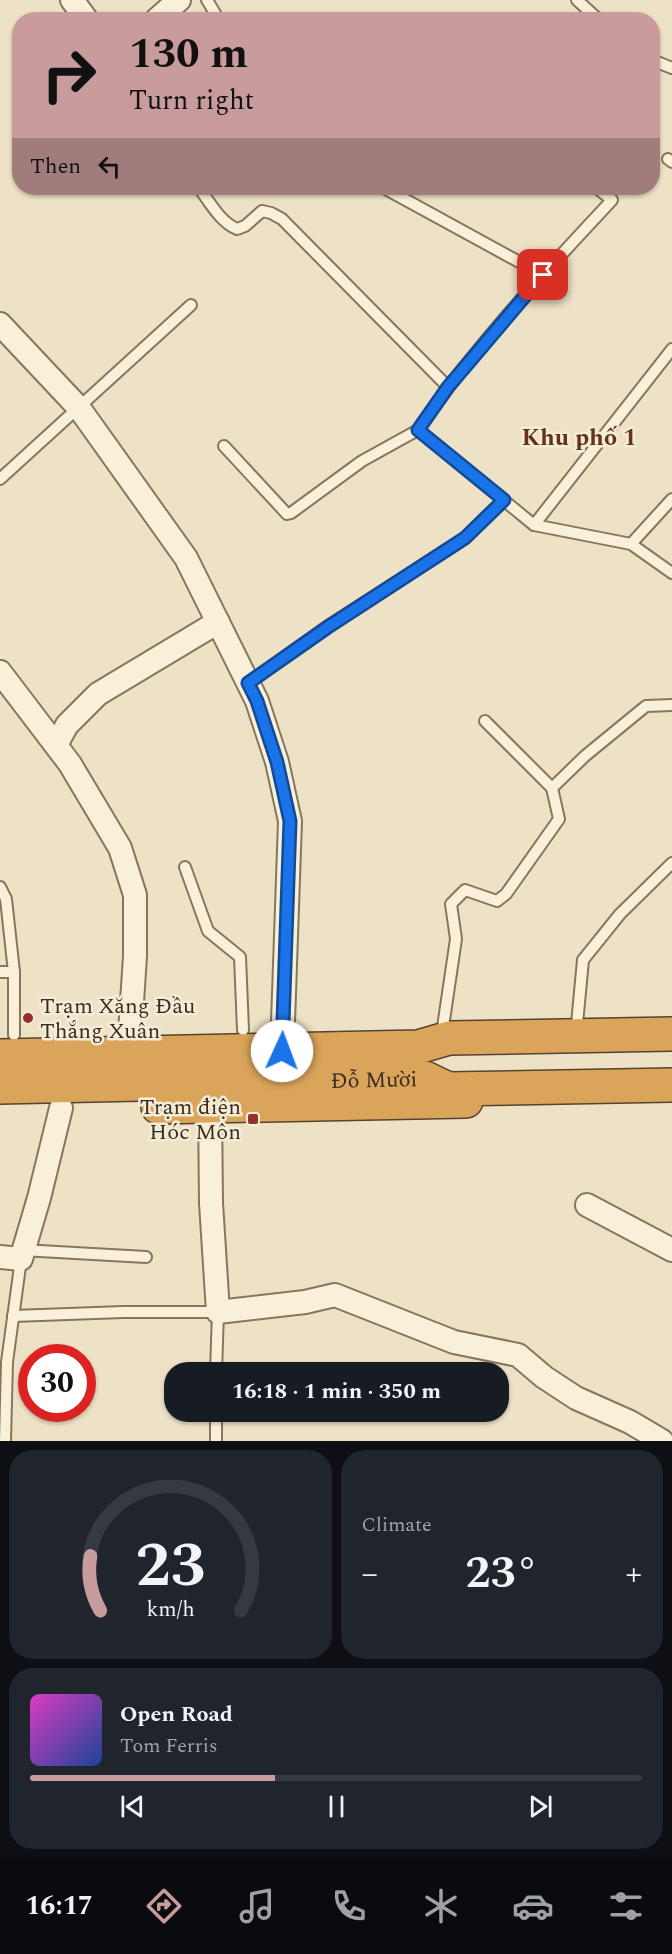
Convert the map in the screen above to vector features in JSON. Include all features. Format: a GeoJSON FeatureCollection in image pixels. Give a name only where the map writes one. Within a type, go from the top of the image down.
{"type":"FeatureCollection","features":[{"type":"Feature","properties":{"kind":"highway","name":"Đỗ Mười"},"geometry":{"type":"LineString","coordinates":[[5,1042],[130,1033],[243,1030],[283,1040],[442,1027],[672,1023]]}},
{"type":"Feature","properties":{"kind":"highway","name":"Đỗ Mười"},"geometry":{"type":"LineString","coordinates":[[5,1042],[283,1040],[418,1047],[449,1038],[672,1034]]}},
{"type":"Feature","properties":{"kind":"highway","name":"Đỗ Mười"},"geometry":{"type":"LineString","coordinates":[[0,1087],[425,1078],[448,1089],[672,1085]]}},
{"type":"Feature","properties":{"kind":"highway","name":"Đỗ Mười"},"geometry":{"type":"LineString","coordinates":[[0,1109],[672,1097]]}},
{"type":"Feature","properties":{"kind":"street"},"geometry":{"type":"LineString","coordinates":[[165,12],[178,0]]}},
{"type":"Feature","properties":{"kind":"street"},"geometry":{"type":"LineString","coordinates":[[0,324],[79,408],[186,558],[257,701],[277,762],[290,821],[283,1040]]}},
{"type":"Feature","properties":{"kind":"street"},"geometry":{"type":"LineString","coordinates":[[56,746],[67,725],[98,694],[218,622]]}},
{"type":"Feature","properties":{"kind":"street"},"geometry":{"type":"LineString","coordinates":[[0,672],[70,764],[120,849],[135,896],[135,956],[130,1033]]}},
{"type":"Feature","properties":{"kind":"street"},"geometry":{"type":"LineString","coordinates":[[210,1106],[211,1203],[218,1312],[305,1302],[336,1295],[454,1342],[518,1355],[544,1377],[576,1398],[630,1422],[662,1441]]}},
{"type":"Feature","properties":{"kind":"street"},"geometry":{"type":"LineString","coordinates":[[14,1255],[39,1198],[61,1108]]}},
{"type":"Feature","properties":{"kind":"street"},"geometry":{"type":"LineString","coordinates":[[587,1205],[672,1250]]}},
{"type":"Feature","properties":{"kind":"lane"},"geometry":{"type":"LineString","coordinates":[[577,0],[590,12]]}},
{"type":"Feature","properties":{"kind":"lane"},"geometry":{"type":"LineString","coordinates":[[205,195],[231,226],[237,229],[245,226],[262,211],[282,219],[448,387]]}},
{"type":"Feature","properties":{"kind":"lane"},"geometry":{"type":"LineString","coordinates":[[397,195],[543,275]]}},
{"type":"Feature","properties":{"kind":"lane"},"geometry":{"type":"LineString","coordinates":[[224,446],[287,514],[362,461],[418,430],[448,387],[543,275],[612,200],[606,195]]}},
{"type":"Feature","properties":{"kind":"lane"},"geometry":{"type":"LineString","coordinates":[[0,479],[191,305]]}},
{"type":"Feature","properties":{"kind":"lane"},"geometry":{"type":"LineString","coordinates":[[534,525],[672,349]]}},
{"type":"Feature","properties":{"kind":"lane"},"geometry":{"type":"LineString","coordinates":[[418,430],[534,525],[632,544],[672,573]]}},
{"type":"Feature","properties":{"kind":"lane"},"geometry":{"type":"LineString","coordinates":[[632,544],[672,499]]}},
{"type":"Feature","properties":{"kind":"lane"},"geometry":{"type":"LineString","coordinates":[[248,683],[328,627],[465,538],[504,500]]}},
{"type":"Feature","properties":{"kind":"lane"},"geometry":{"type":"LineString","coordinates":[[552,788],[585,756],[646,706],[672,705]]}},
{"type":"Feature","properties":{"kind":"lane"},"geometry":{"type":"LineString","coordinates":[[442,1027],[456,939],[451,904],[465,890],[497,901],[506,894],[559,819],[552,788],[485,721]]}},
{"type":"Feature","properties":{"kind":"lane"},"geometry":{"type":"LineString","coordinates":[[578,1024],[583,960],[621,914],[672,863]]}},
{"type":"Feature","properties":{"kind":"lane"},"geometry":{"type":"LineString","coordinates":[[185,867],[208,931],[240,957],[243,1030]]}},
{"type":"Feature","properties":{"kind":"lane"},"geometry":{"type":"LineString","coordinates":[[0,887],[6,899],[14,972],[5,1042]]}},
{"type":"Feature","properties":{"kind":"lane"},"geometry":{"type":"LineString","coordinates":[[0,972],[14,972]]}},
{"type":"Feature","properties":{"kind":"lane"},"geometry":{"type":"LineString","coordinates":[[4,1441],[7,1362],[14,1316],[14,1255],[146,1257]]}},
{"type":"Feature","properties":{"kind":"lane"},"geometry":{"type":"LineString","coordinates":[[14,1316],[123,1312],[218,1312],[216,1362]]}},
{"type":"Feature","properties":{"kind":"lane"},"geometry":{"type":"LineString","coordinates":[[216,1422],[216,1441]]}},
{"type":"Feature","properties":{"kind":"place","name":"Trạm Xăng Đầu Thắng Xuân"},"geometry":{"type":"Point","coordinates":[28,1018]}},
{"type":"Feature","properties":{"kind":"place","name":"Trạm điện Hóc Môn"},"geometry":{"type":"Point","coordinates":[253,1119]}},
{"type":"Feature","properties":{"kind":"district","name":"Khu phố 1"},"geometry":{"type":"Point","coordinates":[579,437]}},
{"type":"Feature","properties":{"kind":"route"},"geometry":{"type":"LineString","coordinates":[[282,1051],[290,821],[277,762],[257,701],[248,683],[328,627],[465,538],[504,500],[418,430],[448,387],[543,275]]}}]}
